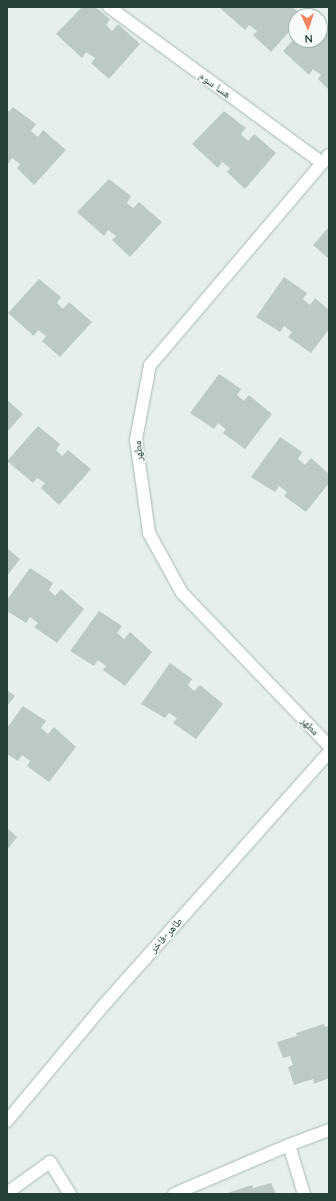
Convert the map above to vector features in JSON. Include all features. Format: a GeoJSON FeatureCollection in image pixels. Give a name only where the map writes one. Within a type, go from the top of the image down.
{"type":"FeatureCollection","features":[{"type":"Feature","properties":{"kind":"street","name":"هسا سوم"},"geometry":{"type":"LineString","coordinates":[[109,7],[325,159]]}},
{"type":"Feature","properties":{"kind":"street","name":"مطهر"},"geometry":{"type":"LineString","coordinates":[[325,159],[150,365],[136,440],[148,533],[182,593],[329,746]]}},
{"type":"Feature","properties":{"kind":"street","name":"طاهر-فاخر"},"geometry":{"type":"LineString","coordinates":[[7,1121],[102,1007],[329,752]]}},
{"type":"Feature","properties":{"kind":"street"},"geometry":{"type":"LineString","coordinates":[[174,1194],[289,1145],[329,1130]]}},
{"type":"Feature","properties":{"kind":"street"},"geometry":{"type":"LineString","coordinates":[[289,1145],[304,1194]]}},
{"type":"Feature","properties":{"kind":"street"},"geometry":{"type":"LineString","coordinates":[[7,1192],[50,1162],[70,1194]]}},
{"type":"Feature","properties":{"kind":"building"},"geometry":{"type":"Polygon","coordinates":[[[82,7],[95,7],[110,19],[106,25],[112,31],[118,24],[140,44],[109,79],[91,63],[95,58],[86,52],[82,58],[56,34],[82,7]]]}},
{"type":"Feature","properties":{"kind":"building"},"geometry":{"type":"Polygon","coordinates":[[[219,7],[293,8],[288,8],[288,33],[271,52],[253,35],[257,31],[249,25],[245,30],[219,7]]]}},
{"type":"Feature","properties":{"kind":"building"},"geometry":{"type":"Polygon","coordinates":[[[328,28],[329,29],[329,90],[318,79],[321,75],[313,69],[309,75],[283,51],[288,46],[288,48],[328,48],[328,28]]]}},
{"type":"Feature","properties":{"kind":"building"},"geometry":{"type":"Polygon","coordinates":[[[13,107],[36,124],[31,131],[38,137],[43,130],[66,150],[34,185],[17,168],[20,164],[12,158],[8,164],[7,163],[7,113],[13,107]]]}},
{"type":"Feature","properties":{"kind":"building"},"geometry":{"type":"Polygon","coordinates":[[[224,111],[246,128],[241,134],[248,141],[254,134],[276,153],[245,189],[227,172],[230,168],[222,162],[218,168],[192,144],[224,111]]]}},
{"type":"Feature","properties":{"kind":"building"},"geometry":{"type":"Polygon","coordinates":[[[109,179],[131,196],[127,203],[133,208],[139,202],[162,222],[130,257],[112,240],[116,236],[108,230],[104,236],[77,212],[109,179]]]}},
{"type":"Feature","properties":{"kind":"building"},"geometry":{"type":"Polygon","coordinates":[[[329,227],[329,259],[313,245],[329,227]]]}},
{"type":"Feature","properties":{"kind":"building"},"geometry":{"type":"Polygon","coordinates":[[[284,277],[307,293],[303,299],[310,305],[315,298],[329,310],[329,329],[311,353],[288,337],[292,332],[284,326],[280,332],[256,317],[284,277]]]}},
{"type":"Feature","properties":{"kind":"building"},"geometry":{"type":"Polygon","coordinates":[[[39,279],[61,297],[57,303],[63,309],[69,302],[92,322],[60,357],[42,341],[46,336],[38,330],[34,336],[8,313],[39,279]]]}},
{"type":"Feature","properties":{"kind":"building"},"geometry":{"type":"Polygon","coordinates":[[[219,374],[241,389],[237,395],[244,401],[249,395],[272,414],[245,449],[223,433],[226,429],[218,423],[214,429],[190,413],[219,374]]]}},
{"type":"Feature","properties":{"kind":"building"},"geometry":{"type":"Polygon","coordinates":[[[7,400],[23,414],[7,432],[7,400]]]}},
{"type":"Feature","properties":{"kind":"building"},"geometry":{"type":"Polygon","coordinates":[[[38,426],[60,444],[56,450],[62,456],[68,450],[91,469],[59,505],[41,488],[45,483],[37,478],[33,483],[7,461],[38,426]]]}},
{"type":"Feature","properties":{"kind":"building"},"geometry":{"type":"Polygon","coordinates":[[[280,437],[302,452],[298,459],[305,465],[311,458],[329,474],[329,483],[306,512],[284,496],[287,492],[279,486],[275,492],[251,477],[280,437]]]}},
{"type":"Feature","properties":{"kind":"building"},"geometry":{"type":"Polygon","coordinates":[[[7,548],[20,559],[7,576],[7,548]]]}},
{"type":"Feature","properties":{"kind":"building"},"geometry":{"type":"Polygon","coordinates":[[[30,568],[53,583],[49,590],[55,596],[61,589],[84,609],[57,643],[34,627],[38,623],[30,617],[26,623],[7,611],[7,600],[30,568]]]}},
{"type":"Feature","properties":{"kind":"building"},"geometry":{"type":"Polygon","coordinates":[[[99,611],[122,626],[117,633],[124,639],[130,632],[152,652],[125,686],[103,670],[106,666],[98,660],[94,666],[70,651],[99,611]]]}},
{"type":"Feature","properties":{"kind":"building"},"geometry":{"type":"Polygon","coordinates":[[[170,663],[192,679],[188,685],[194,691],[200,685],[223,704],[196,739],[173,723],[177,718],[169,713],[165,718],[141,704],[170,663]]]}},
{"type":"Feature","properties":{"kind":"building"},"geometry":{"type":"Polygon","coordinates":[[[7,690],[15,696],[7,706],[7,690]]]}},
{"type":"Feature","properties":{"kind":"building"},"geometry":{"type":"Polygon","coordinates":[[[23,706],[46,721],[41,728],[48,734],[54,727],[76,747],[49,782],[27,766],[30,761],[22,755],[18,761],[7,754],[7,728],[23,706]]]}},
{"type":"Feature","properties":{"kind":"building"},"geometry":{"type":"Polygon","coordinates":[[[7,828],[17,837],[7,850],[7,828]]]}},
{"type":"Feature","properties":{"kind":"building"},"geometry":{"type":"Polygon","coordinates":[[[324,1024],[325,1027],[329,1026],[329,1078],[314,1084],[313,1079],[294,1085],[288,1067],[293,1065],[290,1056],[283,1058],[277,1042],[297,1036],[296,1033],[324,1024]]]}},
{"type":"Feature","properties":{"kind":"building"},"geometry":{"type":"Polygon","coordinates":[[[271,1183],[276,1194],[224,1194],[252,1185],[253,1188],[271,1183]]]}}]}
